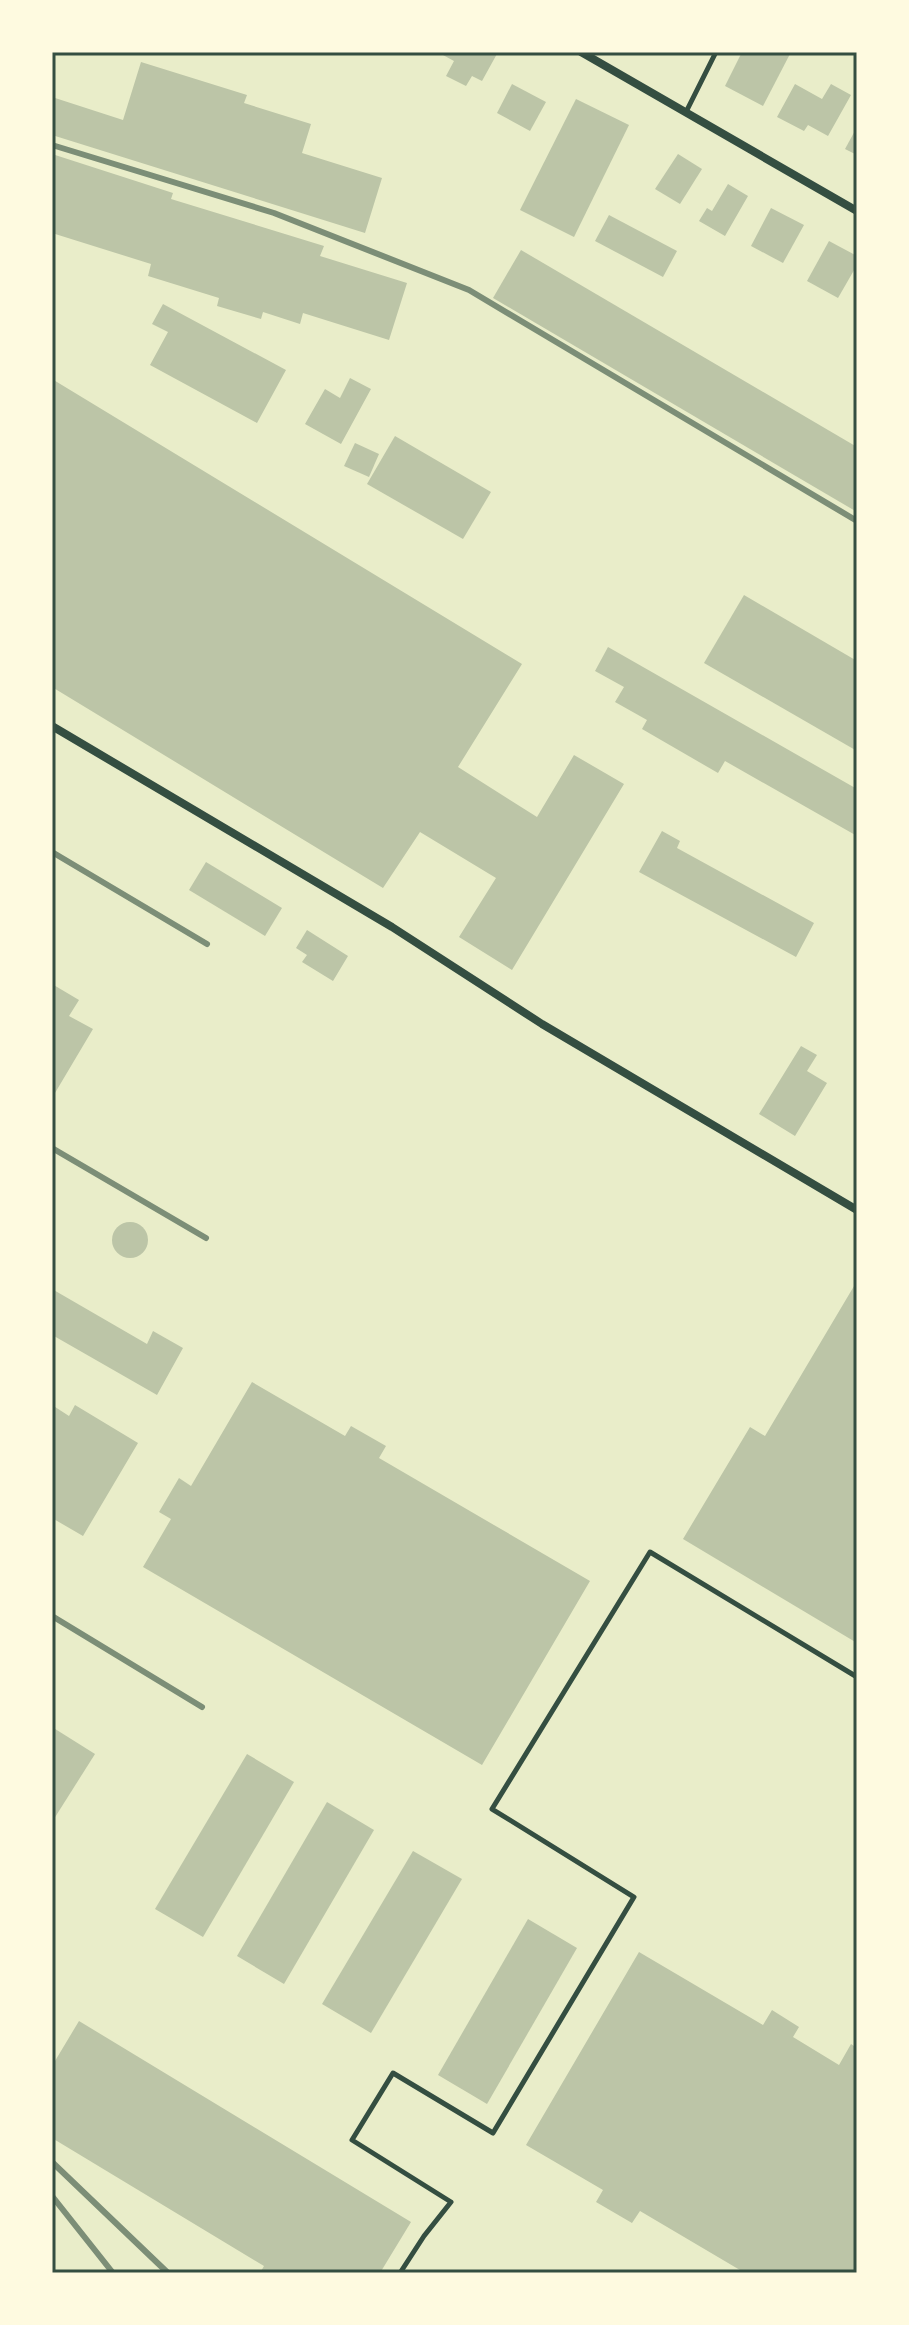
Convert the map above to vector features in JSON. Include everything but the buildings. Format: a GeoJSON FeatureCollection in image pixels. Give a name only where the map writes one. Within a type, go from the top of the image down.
{"type":"FeatureCollection","features":[{"type":"Feature","properties":{"kind":"street"},"geometry":{"type":"LineString","coordinates":[[581,52],[857,211]]}},
{"type":"Feature","properties":{"kind":"street"},"geometry":{"type":"LineString","coordinates":[[52,726],[392,927],[542,1024],[857,1210]]}},
{"type":"Feature","properties":{"kind":"lane"},"geometry":{"type":"LineString","coordinates":[[686,112],[716,52]]}},
{"type":"Feature","properties":{"kind":"lane"},"geometry":{"type":"LineString","coordinates":[[400,2273],[451,2202],[352,2140],[393,2073],[493,2133],[634,1897],[492,1809],[650,1552],[857,1677]]}},
{"type":"Feature","properties":{"kind":"railway"},"geometry":{"type":"LineString","coordinates":[[52,145],[274,213],[469,290],[857,521]]}},
{"type":"Feature","properties":{"kind":"railway"},"geometry":{"type":"LineString","coordinates":[[52,852],[207,944]]}},
{"type":"Feature","properties":{"kind":"railway"},"geometry":{"type":"LineString","coordinates":[[52,1148],[206,1238]]}},
{"type":"Feature","properties":{"kind":"railway"},"geometry":{"type":"LineString","coordinates":[[52,1616],[202,1707]]}},
{"type":"Feature","properties":{"kind":"railway"},"geometry":{"type":"LineString","coordinates":[[52,2162],[168,2273]]}},
{"type":"Feature","properties":{"kind":"railway"},"geometry":{"type":"LineString","coordinates":[[52,2196],[113,2273]]}}]}
